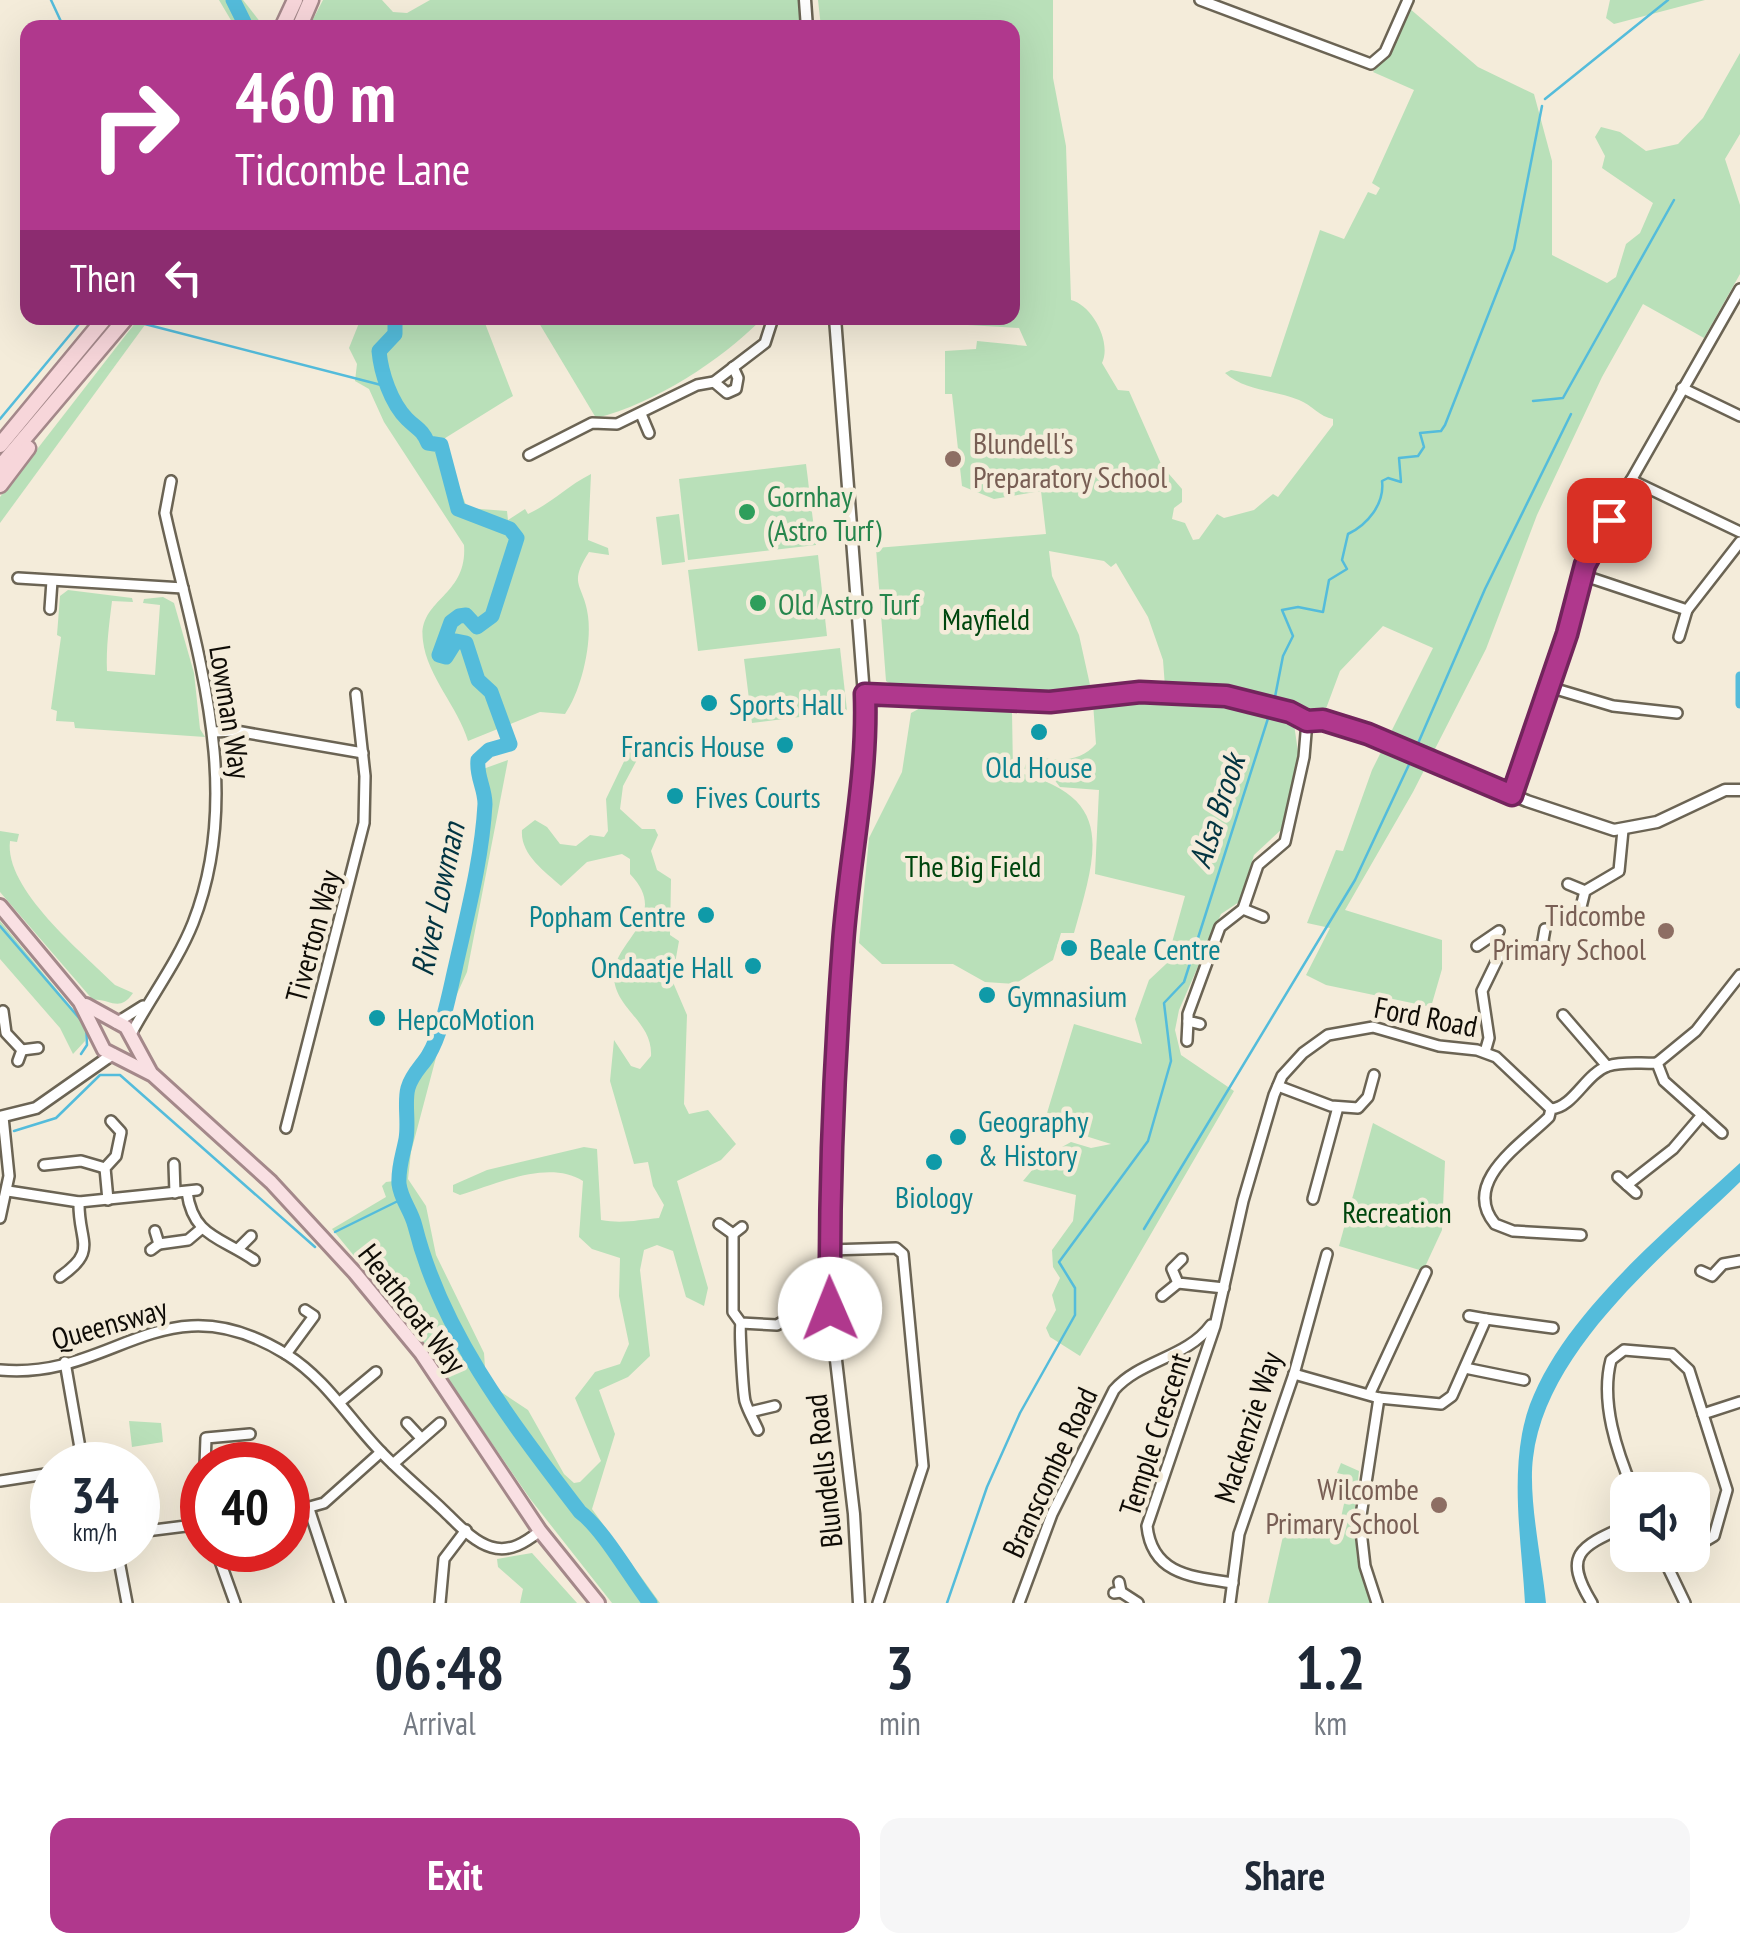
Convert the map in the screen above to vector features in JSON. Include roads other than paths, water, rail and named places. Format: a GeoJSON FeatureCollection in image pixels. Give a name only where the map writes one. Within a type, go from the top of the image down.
{"type":"FeatureCollection","features":[{"type":"Feature","properties":{"kind":"highway"},"geometry":{"type":"LineString","coordinates":[[0,444],[100,325]]}},
{"type":"Feature","properties":{"kind":"highway"},"geometry":{"type":"LineString","coordinates":[[0,467],[120,325]]}},
{"type":"Feature","properties":{"kind":"highway"},"geometry":{"type":"LineString","coordinates":[[0,431],[89,340]]}},
{"type":"Feature","properties":{"kind":"highway"},"geometry":{"type":"LineString","coordinates":[[0,484],[71,386]]}},
{"type":"Feature","properties":{"kind":"main road"},"geometry":{"type":"LineString","coordinates":[[0,906],[80,1002],[100,1038],[114,1023],[80,1002]]}},
{"type":"Feature","properties":{"kind":"main road","name":"Heathcoat Way"},"geometry":{"type":"LineString","coordinates":[[114,1023],[130,1038],[153,1075]]}},
{"type":"Feature","properties":{"kind":"main road","name":"Heathcoat Way"},"geometry":{"type":"LineString","coordinates":[[100,1038],[114,1054],[153,1075],[271,1182],[356,1273],[421,1354],[540,1531],[598,1603]]}},
{"type":"Feature","properties":{"kind":"main road"},"geometry":{"type":"LineString","coordinates":[[114,1054],[124,1051],[130,1038]]}},
{"type":"Feature","properties":{"kind":"street"},"geometry":{"type":"LineString","coordinates":[[1200,0],[1371,64],[1385,52],[1408,0]]}},
{"type":"Feature","properties":{"kind":"street"},"geometry":{"type":"LineString","coordinates":[[1512,795],[1582,575],[1682,388],[1738,295]]}},
{"type":"Feature","properties":{"kind":"street"},"geometry":{"type":"LineString","coordinates":[[529,456],[592,422],[617,424],[697,386],[714,382],[765,343],[771,325]]}},
{"type":"Feature","properties":{"kind":"street","name":"Blundells Road"},"geometry":{"type":"LineString","coordinates":[[836,325],[865,694],[862,804],[843,943],[830,1309],[854,1514],[859,1603]]}},
{"type":"Feature","properties":{"kind":"street"},"geometry":{"type":"LineString","coordinates":[[714,382],[726,393],[736,390],[738,378],[732,367]]}},
{"type":"Feature","properties":{"kind":"street"},"geometry":{"type":"LineString","coordinates":[[1682,388],[1740,416]]}},
{"type":"Feature","properties":{"kind":"street"},"geometry":{"type":"LineString","coordinates":[[641,414],[648,433]]}},
{"type":"Feature","properties":{"kind":"street","name":"Lowman Way"},"geometry":{"type":"LineString","coordinates":[[130,1038],[186,940],[210,869],[219,796],[213,732],[165,514],[171,480]]}},
{"type":"Feature","properties":{"kind":"street"},"geometry":{"type":"LineString","coordinates":[[1631,480],[1740,532]]}},
{"type":"Feature","properties":{"kind":"street"},"geometry":{"type":"LineString","coordinates":[[1679,637],[1687,610],[1740,542]]}},
{"type":"Feature","properties":{"kind":"street"},"geometry":{"type":"LineString","coordinates":[[1582,575],[1687,610]]}},
{"type":"Feature","properties":{"kind":"street"},"geometry":{"type":"LineString","coordinates":[[18,578],[183,588]]}},
{"type":"Feature","properties":{"kind":"street"},"geometry":{"type":"LineString","coordinates":[[50,610],[52,581]]}},
{"type":"Feature","properties":{"kind":"street"},"geometry":{"type":"LineString","coordinates":[[1549,687],[1613,706],[1678,714]]}},
{"type":"Feature","properties":{"kind":"street"},"geometry":{"type":"LineString","coordinates":[[865,694],[1069,702],[1158,692],[1226,696],[1279,709],[1307,721],[1323,720],[1399,746],[1512,795],[1623,830],[1657,822],[1725,790],[1740,790]]}},
{"type":"Feature","properties":{"kind":"street","name":"Tiverton Way"},"geometry":{"type":"LineString","coordinates":[[286,1128],[356,865],[365,806],[356,694]]}},
{"type":"Feature","properties":{"kind":"street"},"geometry":{"type":"LineString","coordinates":[[1187,1041],[1188,1021],[1220,927],[1243,909],[1258,865],[1286,837],[1307,721]]}},
{"type":"Feature","properties":{"kind":"street"},"geometry":{"type":"LineString","coordinates":[[213,732],[236,732],[363,753]]}},
{"type":"Feature","properties":{"kind":"street"},"geometry":{"type":"LineString","coordinates":[[1581,907],[1585,891],[1619,871],[1623,830]]}},
{"type":"Feature","properties":{"kind":"street"},"geometry":{"type":"LineString","coordinates":[[1568,884],[1585,891]]}},
{"type":"Feature","properties":{"kind":"street"},"geometry":{"type":"LineString","coordinates":[[1243,909],[1263,917]]}},
{"type":"Feature","properties":{"kind":"street"},"geometry":{"type":"LineString","coordinates":[[1477,946],[1498,930]]}},
{"type":"Feature","properties":{"kind":"street"},"geometry":{"type":"LineString","coordinates":[[1542,946],[1545,930]]}},
{"type":"Feature","properties":{"kind":"street"},"geometry":{"type":"LineString","coordinates":[[1488,938],[1498,956]]}},
{"type":"Feature","properties":{"kind":"street"},"geometry":{"type":"LineString","coordinates":[[1498,956],[1542,946],[1560,950]]}},
{"type":"Feature","properties":{"kind":"street"},"geometry":{"type":"LineString","coordinates":[[1485,1052],[1488,1038],[1483,989],[1498,956]]}},
{"type":"Feature","properties":{"kind":"street"},"geometry":{"type":"LineString","coordinates":[[1574,1232],[1492,1227],[1484,1203],[1488,1178],[1549,1116],[1551,1109],[1561,1108],[1607,1066],[1657,1064],[1696,1031],[1740,975]]}},
{"type":"Feature","properties":{"kind":"street","name":"Lowman Way"},"geometry":{"type":"LineString","coordinates":[[114,1023],[149,1000]]}},
{"type":"Feature","properties":{"kind":"street"},"geometry":{"type":"LineString","coordinates":[[1718,1004],[1729,1012]]}},
{"type":"Feature","properties":{"kind":"street"},"geometry":{"type":"LineString","coordinates":[[2,1012],[3,1035],[22,1050],[38,1048]]}},
{"type":"Feature","properties":{"kind":"street"},"geometry":{"type":"LineString","coordinates":[[1572,1023],[1581,1012]]}},
{"type":"Feature","properties":{"kind":"street"},"geometry":{"type":"LineString","coordinates":[[1563,1015],[1607,1066]]}},
{"type":"Feature","properties":{"kind":"street"},"geometry":{"type":"LineString","coordinates":[[1188,1021],[1200,1024]]}},
{"type":"Feature","properties":{"kind":"street","name":"Ford Road"},"geometry":{"type":"LineString","coordinates":[[1235,1244],[1278,1086],[1292,1064],[1317,1042],[1359,1028],[1485,1052],[1551,1109]]}},
{"type":"Feature","properties":{"kind":"street"},"geometry":{"type":"LineString","coordinates":[[84,1070],[100,1038]]}},
{"type":"Feature","properties":{"kind":"street"},"geometry":{"type":"LineString","coordinates":[[18,1061],[22,1050]]}},
{"type":"Feature","properties":{"kind":"street"},"geometry":{"type":"LineString","coordinates":[[0,1218],[8,1191],[2,1117],[36,1108],[84,1070],[114,1054]]}},
{"type":"Feature","properties":{"kind":"street"},"geometry":{"type":"LineString","coordinates":[[1657,1064],[1664,1081],[1722,1133]]}},
{"type":"Feature","properties":{"kind":"street"},"geometry":{"type":"LineString","coordinates":[[1278,1086],[1338,1107],[1362,1106],[1374,1075]]}},
{"type":"Feature","properties":{"kind":"street"},"geometry":{"type":"LineString","coordinates":[[1313,1199],[1338,1107]]}},
{"type":"Feature","properties":{"kind":"street"},"geometry":{"type":"LineString","coordinates":[[1627,1185],[1674,1149],[1702,1115]]}},
{"type":"Feature","properties":{"kind":"street"},"geometry":{"type":"LineString","coordinates":[[110,1122],[121,1132]]}},
{"type":"Feature","properties":{"kind":"street"},"geometry":{"type":"LineString","coordinates":[[121,1132],[133,1129]]}},
{"type":"Feature","properties":{"kind":"street"},"geometry":{"type":"LineString","coordinates":[[108,1200],[105,1168],[116,1156],[121,1132]]}},
{"type":"Feature","properties":{"kind":"street"},"geometry":{"type":"LineString","coordinates":[[61,1149],[61,1162]]}},
{"type":"Feature","properties":{"kind":"street"},"geometry":{"type":"LineString","coordinates":[[162,1155],[174,1164]]}},
{"type":"Feature","properties":{"kind":"street"},"geometry":{"type":"LineString","coordinates":[[174,1164],[184,1156]]}},
{"type":"Feature","properties":{"kind":"street"},"geometry":{"type":"LineString","coordinates":[[44,1164],[89,1162],[105,1168]]}},
{"type":"Feature","properties":{"kind":"street"},"geometry":{"type":"LineString","coordinates":[[174,1164],[175,1193]]}},
{"type":"Feature","properties":{"kind":"street"},"geometry":{"type":"LineString","coordinates":[[1618,1177],[1636,1193]]}},
{"type":"Feature","properties":{"kind":"street"},"geometry":{"type":"LineString","coordinates":[[8,1191],[78,1202],[192,1191],[191,1216],[201,1229],[254,1260]]}},
{"type":"Feature","properties":{"kind":"street"},"geometry":{"type":"LineString","coordinates":[[60,1277],[86,1252],[78,1202]]}},
{"type":"Feature","properties":{"kind":"street"},"geometry":{"type":"LineString","coordinates":[[720,1224],[737,1231],[733,1312],[742,1323],[778,1325],[798,1312],[830,1309]]}},
{"type":"Feature","properties":{"kind":"street"},"geometry":{"type":"LineString","coordinates":[[155,1232],[155,1247],[188,1240],[201,1229]]}},
{"type":"Feature","properties":{"kind":"street"},"geometry":{"type":"LineString","coordinates":[[238,1249],[251,1236]]}},
{"type":"Feature","properties":{"kind":"street","name":"Temple Crescent"},"geometry":{"type":"LineString","coordinates":[[1233,1583],[1174,1571],[1157,1558],[1148,1539],[1148,1514],[1178,1443],[1235,1244]]}},
{"type":"Feature","properties":{"kind":"street"},"geometry":{"type":"LineString","coordinates":[[833,1250],[901,1249],[923,1466],[878,1603]]}},
{"type":"Feature","properties":{"kind":"street","name":"Mackenzie Way"},"geometry":{"type":"LineString","coordinates":[[1230,1603],[1243,1520],[1294,1374],[1318,1268],[1328,1254]]}},
{"type":"Feature","properties":{"kind":"street"},"geometry":{"type":"LineString","coordinates":[[62,1258],[70,1270]]}},
{"type":"Feature","properties":{"kind":"street"},"geometry":{"type":"LineString","coordinates":[[1178,1283],[1172,1269],[1182,1259]]}},
{"type":"Feature","properties":{"kind":"street"},"geometry":{"type":"LineString","coordinates":[[1701,1271],[1717,1279],[1724,1264],[1740,1262]]}},
{"type":"Feature","properties":{"kind":"street"},"geometry":{"type":"LineString","coordinates":[[1377,1603],[1365,1566],[1360,1522],[1374,1396],[1426,1272]]}},
{"type":"Feature","properties":{"kind":"street"},"geometry":{"type":"LineString","coordinates":[[1162,1296],[1178,1283],[1224,1288]]}},
{"type":"Feature","properties":{"kind":"street"},"geometry":{"type":"LineString","coordinates":[[286,1354],[310,1313],[326,1324]]}},
{"type":"Feature","properties":{"kind":"street","name":"Branscombe Road"},"geometry":{"type":"LineString","coordinates":[[1019,1603],[1052,1514],[1114,1390],[1126,1378],[1190,1345],[1216,1316]]}},
{"type":"Feature","properties":{"kind":"street"},"geometry":{"type":"LineString","coordinates":[[1469,1316],[1546,1330]]}},
{"type":"Feature","properties":{"kind":"street"},"geometry":{"type":"LineString","coordinates":[[1294,1374],[1374,1396],[1441,1404],[1452,1396],[1486,1318]]}},
{"type":"Feature","properties":{"kind":"street"},"geometry":{"type":"LineString","coordinates":[[742,1323],[737,1337],[745,1366],[744,1397],[758,1430]]}},
{"type":"Feature","properties":{"kind":"street","name":"Queensway"},"geometry":{"type":"LineString","coordinates":[[0,1370],[65,1362],[140,1335],[206,1325],[234,1328],[286,1354],[314,1374],[381,1452],[466,1530],[498,1549],[515,1547],[540,1531]]}},
{"type":"Feature","properties":{"kind":"street"},"geometry":{"type":"LineString","coordinates":[[1190,1345],[1201,1349],[1204,1356]]}},
{"type":"Feature","properties":{"kind":"street"},"geometry":{"type":"LineString","coordinates":[[1625,1472],[1618,1456],[1608,1389],[1611,1360],[1620,1350],[1672,1354],[1682,1360],[1703,1414],[1727,1496],[1710,1538]]}},
{"type":"Feature","properties":{"kind":"street"},"geometry":{"type":"LineString","coordinates":[[65,1362],[79,1442]]}},
{"type":"Feature","properties":{"kind":"street"},"geometry":{"type":"LineString","coordinates":[[1465,1368],[1524,1380]]}},
{"type":"Feature","properties":{"kind":"street"},"geometry":{"type":"LineString","coordinates":[[340,1402],[376,1372]]}},
{"type":"Feature","properties":{"kind":"street"},"geometry":{"type":"LineString","coordinates":[[1703,1414],[1740,1402]]}},
{"type":"Feature","properties":{"kind":"street"},"geometry":{"type":"LineString","coordinates":[[750,1412],[774,1406]]}},
{"type":"Feature","properties":{"kind":"street"},"geometry":{"type":"LineString","coordinates":[[407,1423],[420,1437]]}},
{"type":"Feature","properties":{"kind":"street"},"geometry":{"type":"LineString","coordinates":[[393,1464],[440,1423]]}},
{"type":"Feature","properties":{"kind":"street"},"geometry":{"type":"LineString","coordinates":[[195,1428],[206,1438],[250,1434]]}},
{"type":"Feature","properties":{"kind":"street"},"geometry":{"type":"LineString","coordinates":[[310,1508],[336,1495],[381,1452]]}},
{"type":"Feature","properties":{"kind":"street"},"geometry":{"type":"LineString","coordinates":[[0,1481],[30,1476]]}},
{"type":"Feature","properties":{"kind":"street"},"geometry":{"type":"LineString","coordinates":[[310,1512],[340,1603]]}},
{"type":"Feature","properties":{"kind":"street"},"geometry":{"type":"LineString","coordinates":[[440,1603],[444,1559],[466,1530]]}},
{"type":"Feature","properties":{"kind":"street"},"geometry":{"type":"LineString","coordinates":[[1592,1603],[1576,1575],[1577,1558],[1592,1542],[1610,1534]]}},
{"type":"Feature","properties":{"kind":"street"},"geometry":{"type":"LineString","coordinates":[[121,1572],[126,1603]]}},
{"type":"Feature","properties":{"kind":"street"},"geometry":{"type":"LineString","coordinates":[[223,1572],[234,1603]]}},
{"type":"Feature","properties":{"kind":"street"},"geometry":{"type":"LineString","coordinates":[[1670,1572],[1685,1603]]}},
{"type":"Feature","properties":{"kind":"street"},"geometry":{"type":"LineString","coordinates":[[1118,1589],[1138,1603]]}},
{"type":"Feature","properties":{"kind":"water"},"geometry":{"type":"Polygon","coordinates":[[[1740,1163],[1740,1182],[1614,1305],[1561,1378],[1543,1417],[1533,1458],[1534,1510],[1546,1603],[1525,1603],[1518,1476],[1522,1434],[1534,1396],[1553,1358],[1579,1321],[1643,1252],[1740,1163]]]}},
{"type":"Feature","properties":{"kind":"waterway"},"geometry":{"type":"LineString","coordinates":[[51,0],[60,20]]}},
{"type":"Feature","properties":{"kind":"waterway","name":"River Lowman"},"geometry":{"type":"LineString","coordinates":[[233,0],[243,20]]}},
{"type":"Feature","properties":{"kind":"waterway","name":"Alsa Brook"},"geometry":{"type":"LineString","coordinates":[[1545,99],[1668,0]]}},
{"type":"Feature","properties":{"kind":"waterway","name":"Alsa Brook"},"geometry":{"type":"LineString","coordinates":[[1274,702],[1283,656],[1293,636],[1282,610],[1298,607],[1323,612],[1329,580],[1347,569],[1342,560],[1348,534],[1373,513],[1381,498],[1382,481],[1388,478],[1401,482],[1399,458],[1418,456],[1424,447],[1420,433],[1441,431],[1445,425],[1514,249],[1542,106]]}},
{"type":"Feature","properties":{"kind":"waterway"},"geometry":{"type":"LineString","coordinates":[[1533,401],[1563,398],[1674,200]]}},
{"type":"Feature","properties":{"kind":"waterway"},"geometry":{"type":"LineString","coordinates":[[0,419],[78,325]]}},
{"type":"Feature","properties":{"kind":"waterway"},"geometry":{"type":"LineString","coordinates":[[149,325],[389,387]]}},
{"type":"Feature","properties":{"kind":"waterway","name":"River Lowman"},"geometry":{"type":"LineString","coordinates":[[395,325],[395,334],[379,351],[396,405],[428,443],[441,445],[458,509],[510,529],[517,538],[492,616],[477,627],[466,615],[459,616],[451,622],[439,655],[446,657],[456,641],[466,643],[478,680],[491,692],[510,744],[489,750],[478,760],[485,804],[477,866],[441,1025],[433,1047],[408,1088],[400,1190],[443,1304],[482,1376],[529,1445],[607,1541],[650,1603]]}},
{"type":"Feature","properties":{"kind":"waterway"},"geometry":{"type":"LineString","coordinates":[[1416,748],[1485,589],[1571,414]]}},
{"type":"Feature","properties":{"kind":"waterway"},"geometry":{"type":"LineString","coordinates":[[1740,676],[1740,704]]}},
{"type":"Feature","properties":{"kind":"waterway","name":"Alsa Brook"},"geometry":{"type":"LineString","coordinates":[[947,1603],[987,1487],[1020,1413],[1075,1315],[1075,1288],[1059,1262],[1148,1141],[1171,1061],[1164,1003],[1184,982],[1271,709]]}},
{"type":"Feature","properties":{"kind":"waterway"},"geometry":{"type":"LineString","coordinates":[[1144,1229],[1355,880],[1413,756]]}},
{"type":"Feature","properties":{"kind":"waterway"},"geometry":{"type":"LineString","coordinates":[[0,926],[86,1026],[87,1045],[81,1054]]}},
{"type":"Feature","properties":{"kind":"waterway"},"geometry":{"type":"LineString","coordinates":[[14,1131],[56,1118],[100,1075],[120,1075],[315,1247]]}},
{"type":"Feature","properties":{"kind":"waterway"},"geometry":{"type":"LineString","coordinates":[[335,1232],[402,1199]]}},
{"type":"Feature","properties":{"kind":"place","name":"Blundell's Preparatory School"},"geometry":{"type":"Point","coordinates":[953,459]}},
{"type":"Feature","properties":{"kind":"place","name":"Gornhay (Astro Turf)"},"geometry":{"type":"Point","coordinates":[747,512]}},
{"type":"Feature","properties":{"kind":"place","name":"Old Astro Turf"},"geometry":{"type":"Point","coordinates":[758,603]}},
{"type":"Feature","properties":{"kind":"place","name":"Sports Hall"},"geometry":{"type":"Point","coordinates":[709,703]}},
{"type":"Feature","properties":{"kind":"place","name":"Old House"},"geometry":{"type":"Point","coordinates":[1039,732]}},
{"type":"Feature","properties":{"kind":"place","name":"Francis House"},"geometry":{"type":"Point","coordinates":[785,745]}},
{"type":"Feature","properties":{"kind":"place","name":"Fives Courts"},"geometry":{"type":"Point","coordinates":[675,796]}},
{"type":"Feature","properties":{"kind":"place","name":"Popham Centre"},"geometry":{"type":"Point","coordinates":[706,915]}},
{"type":"Feature","properties":{"kind":"place","name":"Tidcombe Primary School"},"geometry":{"type":"Point","coordinates":[1666,931]}},
{"type":"Feature","properties":{"kind":"place","name":"Beale Centre"},"geometry":{"type":"Point","coordinates":[1069,948]}},
{"type":"Feature","properties":{"kind":"place","name":"Ondaatje Hall"},"geometry":{"type":"Point","coordinates":[753,966]}},
{"type":"Feature","properties":{"kind":"place","name":"Gymnasium"},"geometry":{"type":"Point","coordinates":[987,995]}},
{"type":"Feature","properties":{"kind":"place","name":"HepcoMotion"},"geometry":{"type":"Point","coordinates":[377,1018]}},
{"type":"Feature","properties":{"kind":"place","name":"Geography & History"},"geometry":{"type":"Point","coordinates":[958,1137]}},
{"type":"Feature","properties":{"kind":"place","name":"Biology"},"geometry":{"type":"Point","coordinates":[934,1162]}},
{"type":"Feature","properties":{"kind":"place","name":"Wilcombe Primary School"},"geometry":{"type":"Point","coordinates":[1439,1505]}},
{"type":"Feature","properties":{"kind":"park label","name":"Mayfield"},"geometry":{"type":"Point","coordinates":[986,618]}},
{"type":"Feature","properties":{"kind":"park label","name":"The Big Field"},"geometry":{"type":"Point","coordinates":[973,865]}},
{"type":"Feature","properties":{"kind":"park label","name":"Recreation"},"geometry":{"type":"Point","coordinates":[1397,1211]}}]}
